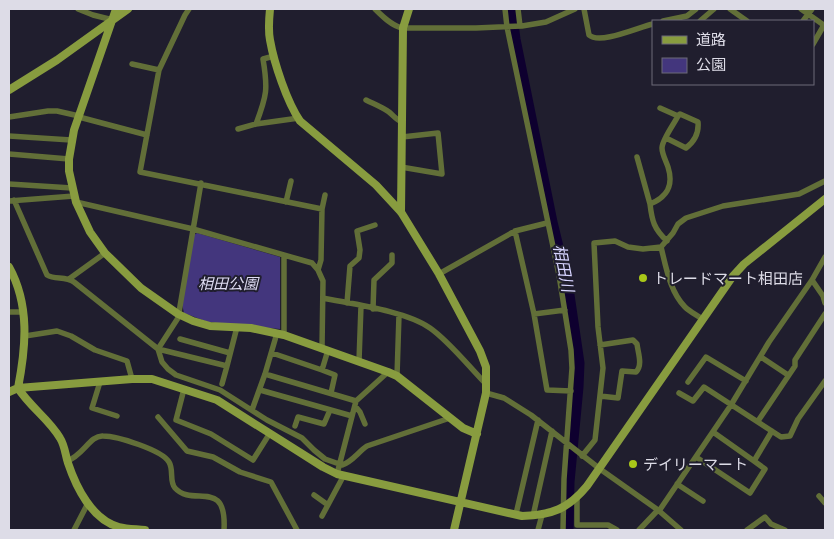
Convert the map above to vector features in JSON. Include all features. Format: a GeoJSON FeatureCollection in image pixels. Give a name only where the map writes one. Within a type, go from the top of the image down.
{"type":"FeatureCollection","features":[{"type":"Feature","properties":{"kind":"street"},"geometry":{"type":"LineString","coordinates":[[78,9],[113,20]]}},
{"type":"Feature","properties":{"kind":"street"},"geometry":{"type":"LineString","coordinates":[[116,9],[71,140],[69,159],[74,195],[90,232],[105,253],[141,288],[178,314],[210,326],[237,327],[280,334],[388,372],[397,376],[463,428],[477,434]]}},
{"type":"Feature","properties":{"kind":"street"},"geometry":{"type":"LineString","coordinates":[[9,90],[57,60],[128,9]]}},
{"type":"Feature","properties":{"kind":"street"},"geometry":{"type":"LineString","coordinates":[[189,9],[158,70],[140,172],[322,209]]}},
{"type":"Feature","properties":{"kind":"street"},"geometry":{"type":"LineString","coordinates":[[270,9],[270,40],[294,113],[376,185],[401,212],[439,274],[480,351],[486,367],[487,389],[454,530]]}},
{"type":"Feature","properties":{"kind":"street"},"geometry":{"type":"LineString","coordinates":[[374,9],[399,28],[519,26],[546,22],[575,9]]}},
{"type":"Feature","properties":{"kind":"street"},"geometry":{"type":"LineString","coordinates":[[401,212],[403,28],[409,9]]}},
{"type":"Feature","properties":{"kind":"street"},"geometry":{"type":"LineString","coordinates":[[505,9],[565,310],[571,350],[571,391],[563,530]]}},
{"type":"Feature","properties":{"kind":"street"},"geometry":{"type":"LineString","coordinates":[[518,9],[519,26]]}},
{"type":"Feature","properties":{"kind":"street"},"geometry":{"type":"LineString","coordinates":[[584,9],[591,38],[622,34],[652,24]]}},
{"type":"Feature","properties":{"kind":"street"},"geometry":{"type":"LineString","coordinates":[[668,20],[687,16],[696,9]]}},
{"type":"Feature","properties":{"kind":"street"},"geometry":{"type":"LineString","coordinates":[[701,20],[714,9]]}},
{"type":"Feature","properties":{"kind":"street"},"geometry":{"type":"LineString","coordinates":[[730,9],[746,20]]}},
{"type":"Feature","properties":{"kind":"street"},"geometry":{"type":"LineString","coordinates":[[800,9],[810,12],[824,26],[814,42]]}},
{"type":"Feature","properties":{"kind":"street"},"geometry":{"type":"LineString","coordinates":[[256,124],[267,92],[263,59],[274,56]]}},
{"type":"Feature","properties":{"kind":"street"},"geometry":{"type":"LineString","coordinates":[[132,64],[158,70]]}},
{"type":"Feature","properties":{"kind":"street"},"geometry":{"type":"LineString","coordinates":[[366,100],[402,122]]}},
{"type":"Feature","properties":{"kind":"street"},"geometry":{"type":"LineString","coordinates":[[660,108],[698,122],[699,126],[693,142],[686,148],[666,138]]}},
{"type":"Feature","properties":{"kind":"street"},"geometry":{"type":"LineString","coordinates":[[9,117],[48,110],[146,134]]}},
{"type":"Feature","properties":{"kind":"street"},"geometry":{"type":"LineString","coordinates":[[650,204],[662,199],[670,189],[669,171],[662,147],[678,116]]}},
{"type":"Feature","properties":{"kind":"street"},"geometry":{"type":"LineString","coordinates":[[238,129],[256,124],[299,118]]}},
{"type":"Feature","properties":{"kind":"street"},"geometry":{"type":"LineString","coordinates":[[401,167],[442,174],[438,133],[402,137]]}},
{"type":"Feature","properties":{"kind":"street"},"geometry":{"type":"LineString","coordinates":[[9,136],[71,140]]}},
{"type":"Feature","properties":{"kind":"street"},"geometry":{"type":"LineString","coordinates":[[9,154],[69,159]]}},
{"type":"Feature","properties":{"kind":"street"},"geometry":{"type":"LineString","coordinates":[[636,157],[655,228],[667,241]]}},
{"type":"Feature","properties":{"kind":"street"},"geometry":{"type":"LineString","coordinates":[[286,202],[291,180]]}},
{"type":"Feature","properties":{"kind":"street"},"geometry":{"type":"LineString","coordinates":[[582,456],[595,440],[603,368],[594,243],[615,241],[628,247],[643,249],[661,247],[678,224],[686,218],[723,206],[799,194],[825,181]]}},
{"type":"Feature","properties":{"kind":"street"},"geometry":{"type":"LineString","coordinates":[[201,183],[178,318],[158,349],[162,362],[168,369],[176,375],[217,388],[267,420],[302,438],[325,459],[339,464],[346,464],[367,446],[450,418]]}},
{"type":"Feature","properties":{"kind":"street"},"geometry":{"type":"LineString","coordinates":[[9,184],[74,195],[312,263],[323,281],[325,349],[322,370]]}},
{"type":"Feature","properties":{"kind":"street"},"geometry":{"type":"LineString","coordinates":[[74,195],[11,200],[47,275],[52,278],[63,277],[69,279],[158,349],[226,366]]}},
{"type":"Feature","properties":{"kind":"street"},"geometry":{"type":"LineString","coordinates":[[318,270],[321,260],[322,209],[325,195]]}},
{"type":"Feature","properties":{"kind":"street"},"geometry":{"type":"LineString","coordinates":[[9,392],[18,388],[132,379],[152,380],[217,400],[323,467],[340,474],[460,503],[516,514],[542,515],[564,507],[576,498],[600,469],[733,276],[744,264],[825,200]]}},
{"type":"Feature","properties":{"kind":"street"},"geometry":{"type":"LineString","coordinates":[[439,274],[515,232],[547,223]]}},
{"type":"Feature","properties":{"kind":"street"},"geometry":{"type":"LineString","coordinates":[[347,303],[350,266],[359,258],[360,250],[357,231],[375,225]]}},
{"type":"Feature","properties":{"kind":"street"},"geometry":{"type":"LineString","coordinates":[[515,232],[534,314],[547,390],[571,391]]}},
{"type":"Feature","properties":{"kind":"street"},"geometry":{"type":"LineString","coordinates":[[661,247],[671,284],[678,298],[685,307],[702,319]]}},
{"type":"Feature","properties":{"kind":"street"},"geometry":{"type":"LineString","coordinates":[[69,279],[105,253]]}},
{"type":"Feature","properties":{"kind":"street"},"geometry":{"type":"LineString","coordinates":[[373,309],[374,280],[392,263],[392,255]]}},
{"type":"Feature","properties":{"kind":"street"},"geometry":{"type":"LineString","coordinates":[[252,410],[280,334],[284,256]]}},
{"type":"Feature","properties":{"kind":"street"},"geometry":{"type":"LineString","coordinates":[[639,530],[659,511],[696,457],[788,313],[812,280],[825,257]]}},
{"type":"Feature","properties":{"kind":"street"},"geometry":{"type":"LineString","coordinates":[[9,267],[17,282],[23,312],[25,336],[18,388],[54,428],[62,440],[78,488],[88,503],[100,516],[110,523],[117,526],[145,530]]}},
{"type":"Feature","properties":{"kind":"street"},"geometry":{"type":"LineString","coordinates":[[812,280],[823,296],[825,303]]}},
{"type":"Feature","properties":{"kind":"street"},"geometry":{"type":"LineString","coordinates":[[323,298],[414,319],[430,328],[487,389],[538,420],[582,456],[659,511],[681,530]]}},
{"type":"Feature","properties":{"kind":"street"},"geometry":{"type":"LineString","coordinates":[[359,361],[361,306]]}},
{"type":"Feature","properties":{"kind":"street"},"geometry":{"type":"LineString","coordinates":[[534,314],[565,310]]}},
{"type":"Feature","properties":{"kind":"street"},"geometry":{"type":"LineString","coordinates":[[9,312],[23,312]]}},
{"type":"Feature","properties":{"kind":"street"},"geometry":{"type":"LineString","coordinates":[[758,421],[795,366],[795,360],[825,314]]}},
{"type":"Feature","properties":{"kind":"street"},"geometry":{"type":"LineString","coordinates":[[397,376],[399,315]]}},
{"type":"Feature","properties":{"kind":"street"},"geometry":{"type":"LineString","coordinates":[[222,384],[237,327]]}},
{"type":"Feature","properties":{"kind":"street"},"geometry":{"type":"LineString","coordinates":[[25,336],[57,331],[71,336],[95,350],[127,361],[132,379]]}},
{"type":"Feature","properties":{"kind":"street"},"geometry":{"type":"LineString","coordinates":[[180,339],[230,353]]}},
{"type":"Feature","properties":{"kind":"street"},"geometry":{"type":"LineString","coordinates":[[600,345],[633,340],[637,344],[640,363],[639,369],[636,372],[622,371],[618,398],[600,396]]}},
{"type":"Feature","properties":{"kind":"street"},"geometry":{"type":"LineString","coordinates":[[272,353],[335,375],[331,393]]}},
{"type":"Feature","properties":{"kind":"street"},"geometry":{"type":"LineString","coordinates":[[688,382],[706,356],[746,381]]}},
{"type":"Feature","properties":{"kind":"street"},"geometry":{"type":"LineString","coordinates":[[761,357],[788,374]]}},
{"type":"Feature","properties":{"kind":"street"},"geometry":{"type":"LineString","coordinates":[[322,516],[340,474],[339,464],[356,403],[388,372]]}},
{"type":"Feature","properties":{"kind":"street"},"geometry":{"type":"LineString","coordinates":[[265,374],[331,393],[356,403],[365,424]]}},
{"type":"Feature","properties":{"kind":"street"},"geometry":{"type":"LineString","coordinates":[[679,393],[693,401],[704,387],[781,437],[790,436],[798,419],[825,381]]}},
{"type":"Feature","properties":{"kind":"street"},"geometry":{"type":"LineString","coordinates":[[100,382],[92,408],[117,416]]}},
{"type":"Feature","properties":{"kind":"street"},"geometry":{"type":"LineString","coordinates":[[184,389],[176,420],[211,434],[253,460],[270,433]]}},
{"type":"Feature","properties":{"kind":"street"},"geometry":{"type":"LineString","coordinates":[[260,390],[352,416]]}},
{"type":"Feature","properties":{"kind":"street"},"geometry":{"type":"LineString","coordinates":[[295,426],[298,417],[324,424],[330,410]]}},
{"type":"Feature","properties":{"kind":"street"},"geometry":{"type":"LineString","coordinates":[[158,417],[187,451],[213,457],[240,472],[270,482],[297,530]]}},
{"type":"Feature","properties":{"kind":"street"},"geometry":{"type":"LineString","coordinates":[[516,514],[538,420]]}},
{"type":"Feature","properties":{"kind":"street"},"geometry":{"type":"LineString","coordinates":[[754,461],[772,431]]}},
{"type":"Feature","properties":{"kind":"street"},"geometry":{"type":"LineString","coordinates":[[532,516],[552,432]]}},
{"type":"Feature","properties":{"kind":"street"},"geometry":{"type":"LineString","coordinates":[[696,457],[750,493],[765,469],[713,432]]}},
{"type":"Feature","properties":{"kind":"street"},"geometry":{"type":"LineString","coordinates":[[68,461],[80,454],[93,439],[102,435],[143,445],[167,459],[170,463],[172,482],[180,492],[213,497],[218,502],[225,518],[224,530]]}},
{"type":"Feature","properties":{"kind":"street"},"geometry":{"type":"LineString","coordinates":[[677,484],[703,501]]}},
{"type":"Feature","properties":{"kind":"street"},"geometry":{"type":"LineString","coordinates":[[314,495],[328,505]]}},
{"type":"Feature","properties":{"kind":"street"},"geometry":{"type":"LineString","coordinates":[[819,496],[825,503]]}},
{"type":"Feature","properties":{"kind":"street"},"geometry":{"type":"LineString","coordinates":[[576,498],[578,525],[608,525],[617,530]]}},
{"type":"Feature","properties":{"kind":"street"},"geometry":{"type":"LineString","coordinates":[[74,530],[88,503]]}},
{"type":"Feature","properties":{"kind":"street"},"geometry":{"type":"LineString","coordinates":[[538,530],[542,515]]}},
{"type":"Feature","properties":{"kind":"street"},"geometry":{"type":"LineString","coordinates":[[747,530],[765,517],[771,524],[785,530]]}},
{"type":"Feature","properties":{"kind":"green space","name":"相田公園"},"geometry":{"type":"Polygon","coordinates":[[[197,233],[280,257],[280,329],[208,322],[184,313],[182,304],[194,235],[197,233]]]}},
{"type":"Feature","properties":{"kind":"waterway","name":"相田川"},"geometry":{"type":"LineString","coordinates":[[511,9],[515,39],[552,222],[568,288],[579,363],[569,482],[568,530]]}},
{"type":"Feature","properties":{"kind":"place","name":"トレードマート相田店"},"geometry":{"type":"Point","coordinates":[643,278]}},
{"type":"Feature","properties":{"kind":"place","name":"デイリーマート"},"geometry":{"type":"Point","coordinates":[633,464]}}]}
